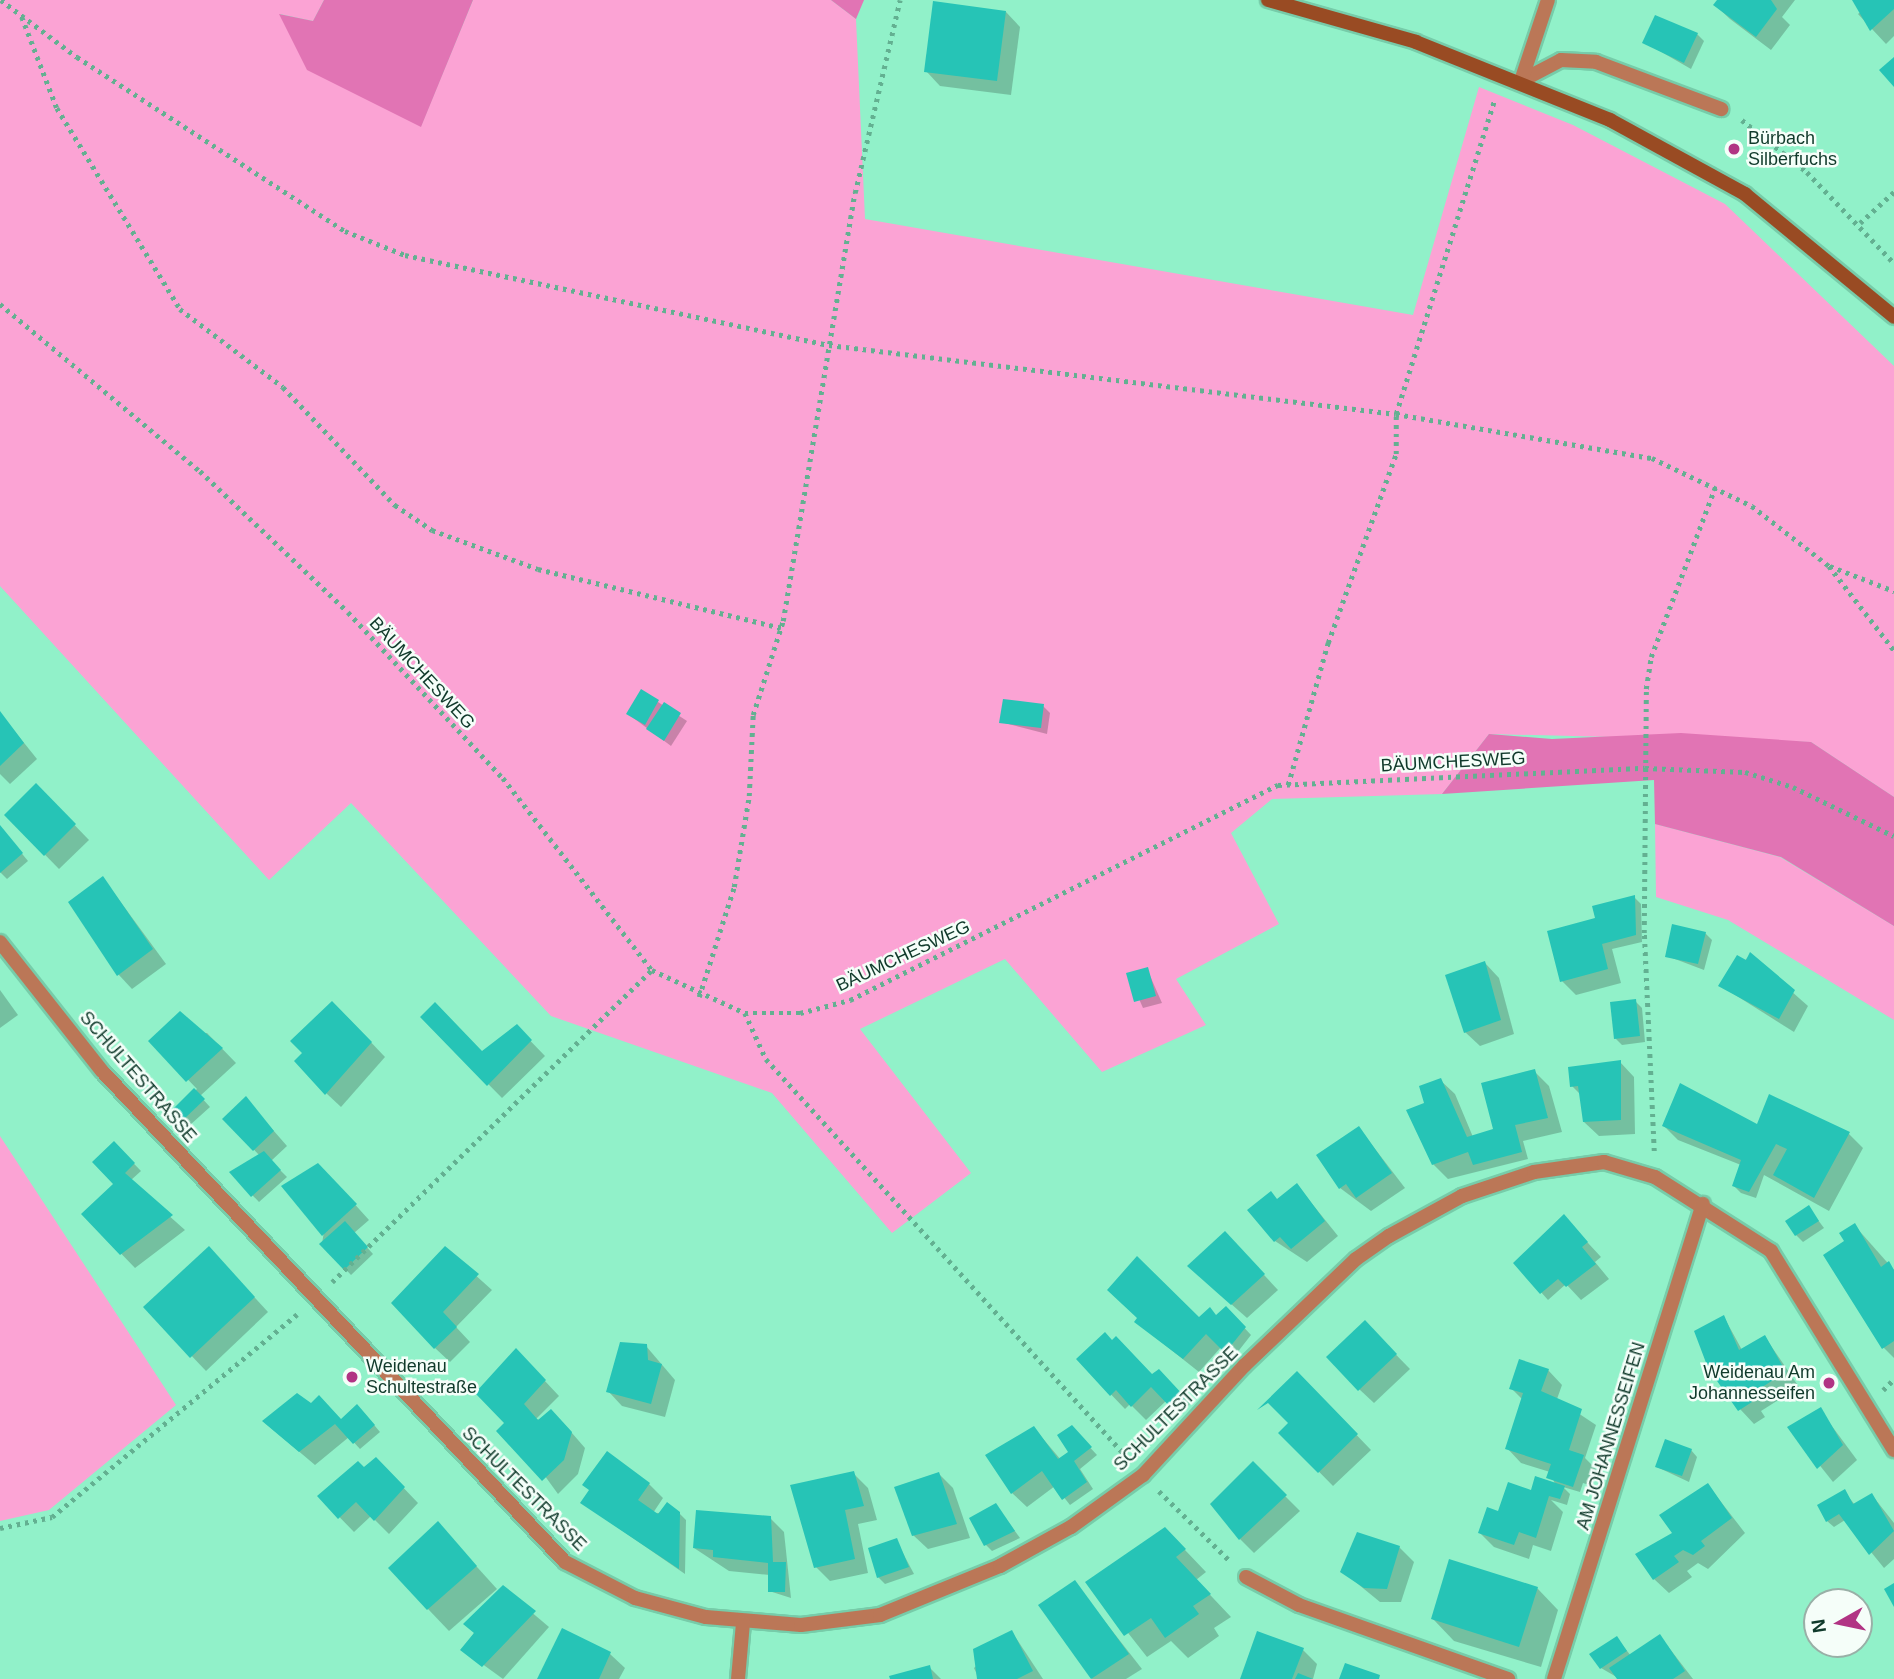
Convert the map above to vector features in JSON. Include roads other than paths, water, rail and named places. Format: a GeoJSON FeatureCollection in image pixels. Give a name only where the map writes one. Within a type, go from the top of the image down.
{"type":"FeatureCollection","features":[{"type":"Feature","properties":{"kind":"street"},"geometry":{"type":"LineString","coordinates":[[1268,0],[1503,74],[1610,120],[1745,194],[1894,317]]}},
{"type":"Feature","properties":{"kind":"street"},"geometry":{"type":"LineString","coordinates":[[1521,81],[1548,0]]}},
{"type":"Feature","properties":{"kind":"street"},"geometry":{"type":"LineString","coordinates":[[1521,81],[1561,60],[1596,62],[1721,109]]}},
{"type":"Feature","properties":{"kind":"street","name":"SCHULTESTRASSE"},"geometry":{"type":"LineString","coordinates":[[0,942],[102,1071],[565,1562],[635,1598],[743,1623],[801,1625],[880,1615],[936,1597],[1071,1527],[1143,1475],[1356,1259],[1424,1215],[1534,1172],[1604,1162],[1656,1177],[1703,1204],[1771,1251],[1894,1450]]}},
{"type":"Feature","properties":{"kind":"street","name":"AM JOHANNESSEIFEN"},"geometry":{"type":"LineString","coordinates":[[1557,1672],[1703,1204]]}},
{"type":"Feature","properties":{"kind":"street"},"geometry":{"type":"LineString","coordinates":[[1246,1577],[1299,1605],[1508,1679]]}},
{"type":"Feature","properties":{"kind":"street"},"geometry":{"type":"LineString","coordinates":[[738,1679],[743,1623]]}},
{"type":"Feature","properties":{"kind":"street"},"geometry":{"type":"LineString","coordinates":[[1557,1672],[1568,1679]]}},
{"type":"Feature","properties":{"kind":"place","name":"Bürbach Silberfuchs"},"geometry":{"type":"Point","coordinates":[1734,149]}},
{"type":"Feature","properties":{"kind":"place","name":"Weidenau Schultestraße"},"geometry":{"type":"Point","coordinates":[352,1377]}},
{"type":"Feature","properties":{"kind":"place","name":"Weidenau Am Johannesseifen"},"geometry":{"type":"Point","coordinates":[1829,1383]}}]}
